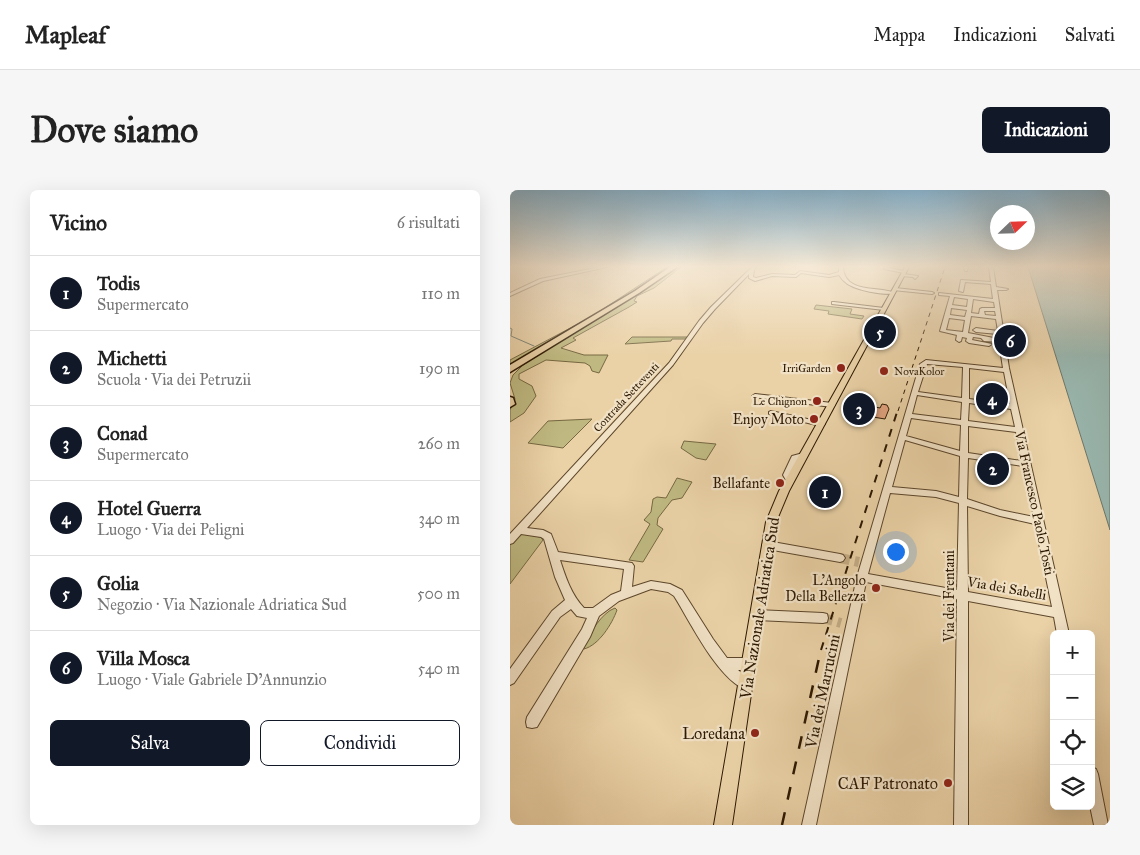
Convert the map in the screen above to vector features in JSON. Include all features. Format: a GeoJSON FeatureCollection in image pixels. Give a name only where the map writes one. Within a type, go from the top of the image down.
{"type":"FeatureCollection","features":[{"type":"Feature","properties":{"kind":"highway"},"geometry":{"type":"LineString","coordinates":[[510,369],[629,297]]}},
{"type":"Feature","properties":{"kind":"highway"},"geometry":{"type":"LineString","coordinates":[[510,378],[518,368],[543,350]]}},
{"type":"Feature","properties":{"kind":"highway"},"geometry":{"type":"LineString","coordinates":[[510,395],[510,404]]}},
{"type":"Feature","properties":{"kind":"main road","name":"Via Nazionale Adriatica Sud"},"geometry":{"type":"LineString","coordinates":[[723,825],[767,545],[776,507],[891,297]]}},
{"type":"Feature","properties":{"kind":"street","name":"Contrada Setteventi"},"geometry":{"type":"LineString","coordinates":[[510,540],[671,364],[701,322],[724,297]]}},
{"type":"Feature","properties":{"kind":"street"},"geometry":{"type":"LineString","coordinates":[[945,297],[959,308],[969,309]]}},
{"type":"Feature","properties":{"kind":"street","name":"Via Francesco Paolo Tosti"},"geometry":{"type":"LineString","coordinates":[[995,297],[1006,372],[1062,630]]}},
{"type":"Feature","properties":{"kind":"street"},"geometry":{"type":"LineString","coordinates":[[951,301],[982,316],[998,318]]}},
{"type":"Feature","properties":{"kind":"street"},"geometry":{"type":"LineString","coordinates":[[951,301],[943,331],[984,334],[1000,333]]}},
{"type":"Feature","properties":{"kind":"street"},"geometry":{"type":"LineString","coordinates":[[948,316],[957,318],[969,309],[996,301]]}},
{"type":"Feature","properties":{"kind":"street"},"geometry":{"type":"LineString","coordinates":[[834,303],[884,309]]}},
{"type":"Feature","properties":{"kind":"street"},"geometry":{"type":"LineString","coordinates":[[982,316],[982,306],[996,310]]}},
{"type":"Feature","properties":{"kind":"street"},"geometry":{"type":"LineString","coordinates":[[957,318],[959,308]]}},
{"type":"Feature","properties":{"kind":"street"},"geometry":{"type":"LineString","coordinates":[[966,332],[969,309]]}},
{"type":"Feature","properties":{"kind":"street"},"geometry":{"type":"LineString","coordinates":[[984,334],[984,339],[1001,344]]}},
{"type":"Feature","properties":{"kind":"street"},"geometry":{"type":"LineString","coordinates":[[959,340],[960,335],[970,337],[969,341],[971,344],[1001,344]]}},
{"type":"Feature","properties":{"kind":"street"},"geometry":{"type":"LineString","coordinates":[[923,364],[926,362],[1006,372]]}},
{"type":"Feature","properties":{"kind":"street","name":"Via dei Marrucini"},"geometry":{"type":"LineString","coordinates":[[809,825],[846,625],[862,576],[862,563],[887,490],[923,364]]}},
{"type":"Feature","properties":{"kind":"street","name":"Via dei Frentani"},"geometry":{"type":"LineString","coordinates":[[961,825],[963,501],[966,367]]}},
{"type":"Feature","properties":{"kind":"street"},"geometry":{"type":"LineString","coordinates":[[915,393],[1014,407]]}},
{"type":"Feature","properties":{"kind":"street"},"geometry":{"type":"LineString","coordinates":[[755,396],[832,405]]}},
{"type":"Feature","properties":{"kind":"street"},"geometry":{"type":"LineString","coordinates":[[771,413],[821,424]]}},
{"type":"Feature","properties":{"kind":"street"},"geometry":{"type":"LineString","coordinates":[[909,416],[1020,430]]}},
{"type":"Feature","properties":{"kind":"street"},"geometry":{"type":"LineString","coordinates":[[903,437],[965,454],[1027,464]]}},
{"type":"Feature","properties":{"kind":"street"},"geometry":{"type":"LineString","coordinates":[[887,490],[930,493],[1039,522]]}},
{"type":"Feature","properties":{"kind":"street"},"geometry":{"type":"LineString","coordinates":[[518,530],[547,535],[562,585],[571,602],[581,613],[595,613]]}},
{"type":"Feature","properties":{"kind":"street"},"geometry":{"type":"LineString","coordinates":[[767,545],[840,558]]}},
{"type":"Feature","properties":{"kind":"street"},"geometry":{"type":"LineString","coordinates":[[554,555],[629,566],[626,593]]}},
{"type":"Feature","properties":{"kind":"street","name":"Via dei Sabelli"},"geometry":{"type":"LineString","coordinates":[[862,576],[1059,613]]}},
{"type":"Feature","properties":{"kind":"street"},"geometry":{"type":"LineString","coordinates":[[532,722],[586,633],[595,613],[615,598],[651,585],[670,588],[678,593],[732,675],[746,684]]}},
{"type":"Feature","properties":{"kind":"street"},"geometry":{"type":"LineString","coordinates":[[510,679],[556,614],[571,602]]}},
{"type":"Feature","properties":{"kind":"street"},"geometry":{"type":"LineString","coordinates":[[756,616],[822,618]]}},
{"type":"Feature","properties":{"kind":"street"},"geometry":{"type":"LineString","coordinates":[[724,664],[749,664]]}},
{"type":"Feature","properties":{"kind":"street"},"geometry":{"type":"LineString","coordinates":[[1095,794],[1101,825]]}},
{"type":"Feature","properties":{"kind":"shaded area"},"geometry":{"type":"Polygon","coordinates":[[[622,297],[627,297],[510,366],[510,360],[591,317],[622,297]]]}},
{"type":"Feature","properties":{"kind":"shaded area"},"geometry":{"type":"Polygon","coordinates":[[[633,297],[637,297],[634,301],[637,302],[573,338],[576,340],[561,348],[584,355],[608,355],[599,373],[592,371],[590,366],[585,363],[546,360],[519,374],[519,379],[532,386],[536,396],[524,413],[510,422],[510,410],[515,399],[510,383],[513,375],[523,365],[633,297]]]}},
{"type":"Feature","properties":{"kind":"shaded area"},"geometry":{"type":"Polygon","coordinates":[[[816,305],[852,309],[850,314],[864,316],[862,319],[828,314],[829,311],[814,309],[816,305]]]}},
{"type":"Feature","properties":{"kind":"shaded area"},"geometry":{"type":"Polygon","coordinates":[[[632,337],[687,337],[686,339],[672,339],[671,341],[625,344],[632,337]]]}},
{"type":"Feature","properties":{"kind":"shaded area"},"geometry":{"type":"Polygon","coordinates":[[[592,419],[563,448],[528,443],[548,421],[592,419]]]}},
{"type":"Feature","properties":{"kind":"shaded area"},"geometry":{"type":"Polygon","coordinates":[[[684,441],[716,444],[706,460],[696,458],[681,448],[684,441]]]}},
{"type":"Feature","properties":{"kind":"shaded area"},"geometry":{"type":"Polygon","coordinates":[[[677,478],[692,482],[682,498],[672,500],[658,518],[657,525],[663,529],[643,562],[629,560],[650,524],[644,520],[651,512],[653,499],[657,497],[666,498],[677,478]]]}},
{"type":"Feature","properties":{"kind":"shaded area"},"geometry":{"type":"Polygon","coordinates":[[[518,533],[540,537],[543,540],[510,584],[510,544],[518,533]]]}},
{"type":"Feature","properties":{"kind":"shaded area"},"geometry":{"type":"Polygon","coordinates":[[[615,608],[617,610],[615,616],[600,639],[584,649],[583,645],[597,624],[605,614],[615,608]]]}},
{"type":"Feature","properties":{"kind":"water"},"geometry":{"type":"Polygon","coordinates":[[[1037,297],[1110,297],[1110,530],[1037,297]]]}},
{"type":"Feature","properties":{"kind":"building"},"geometry":{"type":"Polygon","coordinates":[[[855,400],[862,401],[861,404],[880,408],[882,404],[887,405],[889,409],[885,419],[855,414],[854,417],[847,415],[855,400]]]}},
{"type":"Feature","properties":{"kind":"waterway"},"geometry":{"type":"LineString","coordinates":[[510,328],[512,329],[511,336],[534,346]]}},
{"type":"Feature","properties":{"kind":"tunnel"},"geometry":{"type":"LineString","coordinates":[[840,558],[859,562]]}},
{"type":"Feature","properties":{"kind":"tunnel"},"geometry":{"type":"LineString","coordinates":[[823,618],[841,623]]}},
{"type":"Feature","properties":{"kind":"railway"},"geometry":{"type":"LineString","coordinates":[[898,411],[935,297]]}},
{"type":"Feature","properties":{"kind":"railway"},"geometry":{"type":"LineString","coordinates":[[821,650],[898,409]]}},
{"type":"Feature","properties":{"kind":"railway"},"geometry":{"type":"LineString","coordinates":[[782,825],[821,649]]}},
{"type":"Feature","properties":{"kind":"place","name":"Golia"},"geometry":{"type":"Point","coordinates":[880,332]}},
{"type":"Feature","properties":{"kind":"place","name":"Villa Mosca"},"geometry":{"type":"Point","coordinates":[1010,341]}},
{"type":"Feature","properties":{"kind":"place","name":"IrriGarden"},"geometry":{"type":"Point","coordinates":[841,368]}},
{"type":"Feature","properties":{"kind":"place","name":"NovaKolor"},"geometry":{"type":"Point","coordinates":[884,371]}},
{"type":"Feature","properties":{"kind":"place","name":"Hotel Guerra"},"geometry":{"type":"Point","coordinates":[992,399]}},
{"type":"Feature","properties":{"kind":"place","name":"Le Chignon"},"geometry":{"type":"Point","coordinates":[817,401]}},
{"type":"Feature","properties":{"kind":"place","name":"Conad"},"geometry":{"type":"Point","coordinates":[859,409]}},
{"type":"Feature","properties":{"kind":"place","name":"Enjoy Moto"},"geometry":{"type":"Point","coordinates":[814,419]}},
{"type":"Feature","properties":{"kind":"place","name":"Michetti"},"geometry":{"type":"Point","coordinates":[993,469]}},
{"type":"Feature","properties":{"kind":"place","name":"Bellafante"},"geometry":{"type":"Point","coordinates":[780,483]}},
{"type":"Feature","properties":{"kind":"place","name":"Todis"},"geometry":{"type":"Point","coordinates":[825,492]}},
{"type":"Feature","properties":{"kind":"place","name":"L'Angolo Della Bellezza"},"geometry":{"type":"Point","coordinates":[876,588]}},
{"type":"Feature","properties":{"kind":"place","name":"Loredana"},"geometry":{"type":"Point","coordinates":[755,733]}},
{"type":"Feature","properties":{"kind":"place","name":"CAF Patronato"},"geometry":{"type":"Point","coordinates":[948,783]}}]}
